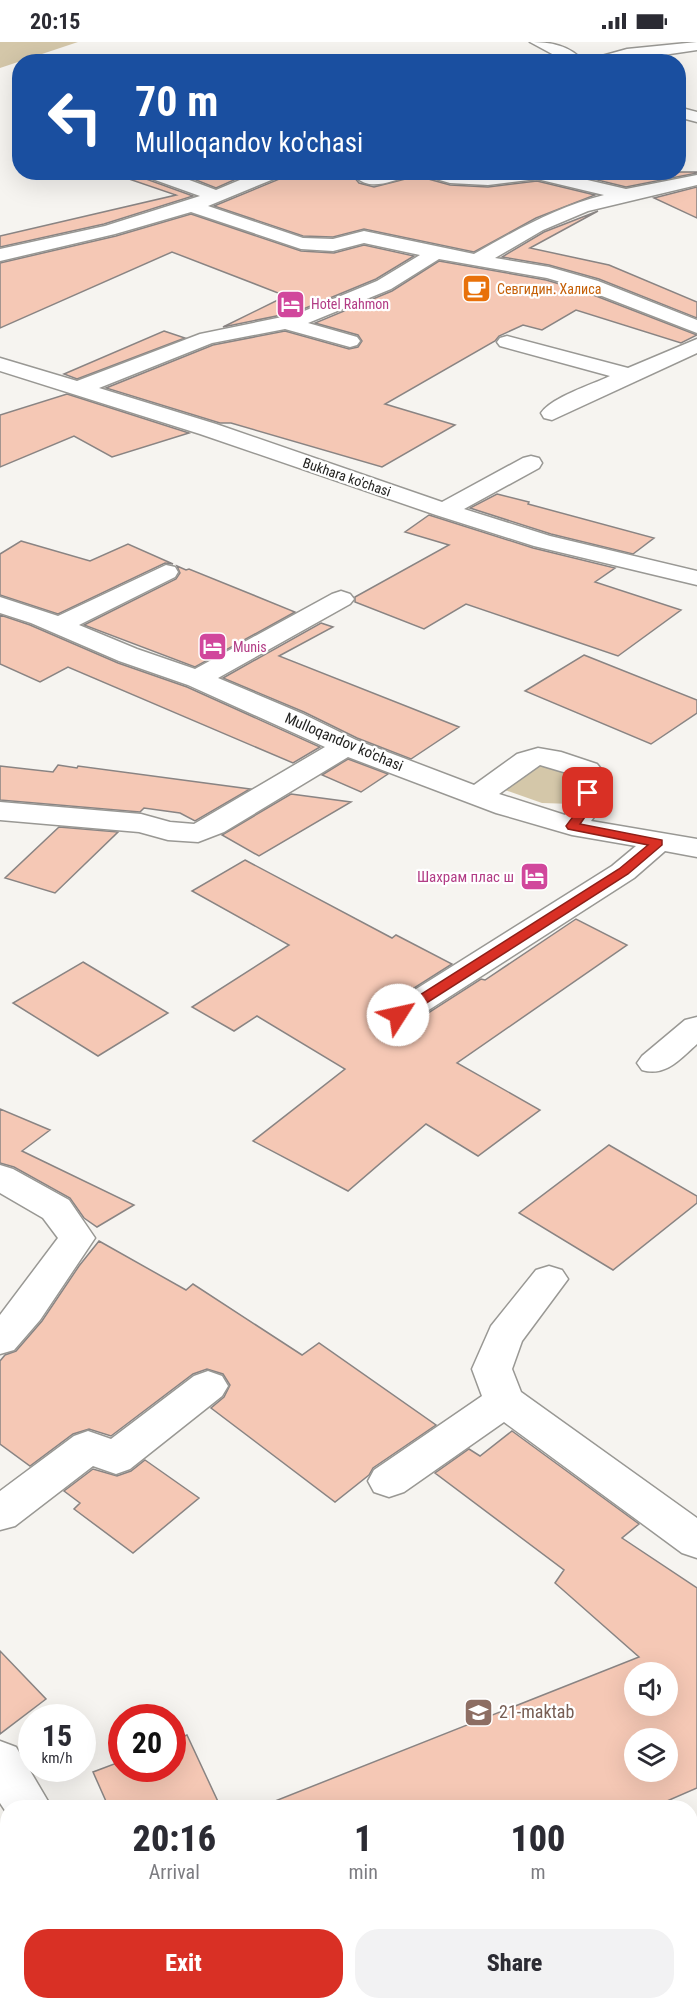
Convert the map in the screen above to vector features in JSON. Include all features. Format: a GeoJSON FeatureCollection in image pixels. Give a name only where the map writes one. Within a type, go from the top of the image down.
{"type":"FeatureCollection","features":[{"type":"Feature","properties":{"kind":"street"},"geometry":{"type":"LineString","coordinates":[[537,42],[566,54]]}},
{"type":"Feature","properties":{"kind":"street"},"geometry":{"type":"LineString","coordinates":[[627,54],[697,46]]}},
{"type":"Feature","properties":{"kind":"street"},"geometry":{"type":"LineString","coordinates":[[172,180],[216,196]]}},
{"type":"Feature","properties":{"kind":"street"},"geometry":{"type":"LineString","coordinates":[[0,255],[109,230],[191,206],[255,180]]}},
{"type":"Feature","properties":{"kind":"street"},"geometry":{"type":"LineString","coordinates":[[562,180],[624,195]]}},
{"type":"Feature","properties":{"kind":"street"},"geometry":{"type":"LineString","coordinates":[[476,261],[546,221],[587,205],[697,180]]}},
{"type":"Feature","properties":{"kind":"street"},"geometry":{"type":"LineString","coordinates":[[191,206],[301,243],[333,245],[363,237],[374,238],[436,253],[560,276],[591,285],[697,327]]}},
{"type":"Feature","properties":{"kind":"street"},"geometry":{"type":"LineString","coordinates":[[77,389],[207,338],[285,323],[384,285],[436,253]]}},
{"type":"Feature","properties":{"kind":"street"},"geometry":{"type":"LineString","coordinates":[[285,323],[350,342]]}},
{"type":"Feature","properties":{"kind":"street"},"geometry":{"type":"LineString","coordinates":[[507,342],[629,375]]}},
{"type":"Feature","properties":{"kind":"street"},"geometry":{"type":"LineString","coordinates":[[552,413],[572,401],[697,345]]}},
{"type":"Feature","properties":{"kind":"street","name":"Bukhara ko'chasi"},"geometry":{"type":"LineString","coordinates":[[0,364],[208,429],[444,510],[543,541],[697,578]]}},
{"type":"Feature","properties":{"kind":"street"},"geometry":{"type":"LineString","coordinates":[[444,510],[531,463]]}},
{"type":"Feature","properties":{"kind":"street"},"geometry":{"type":"LineString","coordinates":[[58,626],[166,572]]}},
{"type":"Feature","properties":{"kind":"street"},"geometry":{"type":"LineString","coordinates":[[197,679],[341,598]]}},
{"type":"Feature","properties":{"kind":"street","name":"Mulloqandov ko'chasi"},"geometry":{"type":"LineString","coordinates":[[0,605],[197,679],[293,720],[346,746],[506,807],[572,826],[657,843],[697,848]]}},
{"type":"Feature","properties":{"kind":"street"},"geometry":{"type":"LineString","coordinates":[[0,811],[141,824],[168,831],[198,833],[214,826],[346,746]]}},
{"type":"Feature","properties":{"kind":"street"},"geometry":{"type":"LineString","coordinates":[[478,796],[527,760],[538,756],[551,758],[587,770],[592,775],[584,810],[572,826]]}},
{"type":"Feature","properties":{"kind":"street"},"geometry":{"type":"LineString","coordinates":[[398,1015],[623,872],[657,843]]}},
{"type":"Feature","properties":{"kind":"street"},"geometry":{"type":"LineString","coordinates":[[654,1064],[697,1028]]}},
{"type":"Feature","properties":{"kind":"street"},"geometry":{"type":"LineString","coordinates":[[0,1177],[56,1209],[77,1238],[26,1310],[0,1340]]}},
{"type":"Feature","properties":{"kind":"street"},"geometry":{"type":"LineString","coordinates":[[549,1279],[505,1336],[492,1369],[504,1401],[697,1541]]}},
{"type":"Feature","properties":{"kind":"street"},"geometry":{"type":"LineString","coordinates":[[0,1514],[88,1448],[116,1458],[208,1386]]}},
{"type":"Feature","properties":{"kind":"street"},"geometry":{"type":"LineString","coordinates":[[389,1481],[504,1401]]}},
{"type":"Feature","properties":{"kind":"street"},"geometry":{"type":"LineString","coordinates":[[0,1761],[24,1800]]}},
{"type":"Feature","properties":{"kind":"shaded area"},"geometry":{"type":"Polygon","coordinates":[[[0,42],[78,42],[42,54],[12,54],[12,64],[0,68],[0,42]]]}},
{"type":"Feature","properties":{"kind":"shaded area"},"geometry":{"type":"Polygon","coordinates":[[[535,763],[580,779],[573,804],[542,803],[502,789],[535,763]]]}},
{"type":"Feature","properties":{"kind":"building"},"geometry":{"type":"Polygon","coordinates":[[[686,172],[697,173],[686,175],[686,172]]]}},
{"type":"Feature","properties":{"kind":"building"},"geometry":{"type":"Polygon","coordinates":[[[132,180],[149,180],[193,196],[104,224],[0,247],[0,236],[176,195],[132,180]]]}},
{"type":"Feature","properties":{"kind":"building"},"geometry":{"type":"Polygon","coordinates":[[[196,180],[234,180],[216,188],[196,180]]]}},
{"type":"Feature","properties":{"kind":"building"},"geometry":{"type":"Polygon","coordinates":[[[277,180],[356,180],[359,183],[374,187],[401,180],[432,180],[450,185],[488,187],[537,181],[595,195],[536,218],[474,252],[364,229],[333,237],[303,236],[214,206],[277,180]]]}},
{"type":"Feature","properties":{"kind":"building"},"geometry":{"type":"Polygon","coordinates":[[[598,180],[662,180],[626,187],[598,180]]]}},
{"type":"Feature","properties":{"kind":"building"},"geometry":{"type":"Polygon","coordinates":[[[697,187],[697,218],[654,198],[697,187]]]}},
{"type":"Feature","properties":{"kind":"building"},"geometry":{"type":"Polygon","coordinates":[[[598,211],[530,248],[609,265],[697,302],[697,318],[599,279],[549,265],[502,257],[544,232],[598,211]]]}},
{"type":"Feature","properties":{"kind":"building"},"geometry":{"type":"Polygon","coordinates":[[[191,214],[301,251],[334,253],[364,245],[414,256],[376,279],[296,312],[223,327],[286,296],[172,252],[0,328],[0,263],[116,236],[191,214]]]}},
{"type":"Feature","properties":{"kind":"building"},"geometry":{"type":"Polygon","coordinates":[[[439,261],[546,280],[583,291],[697,335],[681,343],[576,310],[542,330],[523,325],[499,336],[495,341],[385,404],[455,425],[382,467],[231,423],[220,423],[106,388],[213,345],[285,331],[349,349],[358,347],[362,341],[358,335],[315,323],[392,291],[439,261]]]}},
{"type":"Feature","properties":{"kind":"building"},"geometry":{"type":"Polygon","coordinates":[[[164,331],[185,338],[77,379],[64,374],[164,331]]]}},
{"type":"Feature","properties":{"kind":"building"},"geometry":{"type":"Polygon","coordinates":[[[67,394],[189,433],[112,457],[74,436],[0,467],[0,415],[67,394]]]}},
{"type":"Feature","properties":{"kind":"building"},"geometry":{"type":"Polygon","coordinates":[[[497,494],[654,538],[633,554],[551,534],[470,508],[497,494]]]}},
{"type":"Feature","properties":{"kind":"building"},"geometry":{"type":"Polygon","coordinates":[[[429,515],[533,548],[615,568],[595,582],[681,610],[618,656],[466,604],[424,629],[355,602],[355,597],[449,545],[405,532],[429,515]]]}},
{"type":"Feature","properties":{"kind":"building"},"geometry":{"type":"Polygon","coordinates":[[[21,541],[90,561],[128,544],[173,564],[165,563],[58,614],[0,595],[0,554],[21,541]]]}},
{"type":"Feature","properties":{"kind":"building"},"geometry":{"type":"Polygon","coordinates":[[[177,566],[295,612],[195,667],[84,625],[176,579],[180,573],[177,566]]]}},
{"type":"Feature","properties":{"kind":"building"},"geometry":{"type":"Polygon","coordinates":[[[0,615],[30,625],[118,663],[187,687],[320,747],[293,763],[68,667],[40,682],[0,664],[0,615]]]}},
{"type":"Feature","properties":{"kind":"building"},"geometry":{"type":"Polygon","coordinates":[[[321,623],[333,627],[279,656],[459,727],[411,759],[357,738],[304,712],[223,678],[321,623]]]}},
{"type":"Feature","properties":{"kind":"building"},"geometry":{"type":"Polygon","coordinates":[[[584,655],[697,700],[697,713],[651,744],[525,691],[584,655]]]}},
{"type":"Feature","properties":{"kind":"building"},"geometry":{"type":"Polygon","coordinates":[[[348,759],[388,774],[361,792],[322,775],[348,759]]]}},
{"type":"Feature","properties":{"kind":"building"},"geometry":{"type":"Polygon","coordinates":[[[58,765],[250,789],[195,821],[180,813],[144,808],[140,812],[0,800],[0,766],[53,772],[58,765]]]}},
{"type":"Feature","properties":{"kind":"building"},"geometry":{"type":"Polygon","coordinates":[[[291,794],[351,802],[259,856],[222,835],[291,794]]]}},
{"type":"Feature","properties":{"kind":"building"},"geometry":{"type":"Polygon","coordinates":[[[59,827],[118,832],[55,893],[5,878],[59,827]]]}},
{"type":"Feature","properties":{"kind":"building"},"geometry":{"type":"Polygon","coordinates":[[[245,860],[392,938],[396,935],[452,964],[384,1007],[380,1014],[384,1023],[397,1027],[411,1024],[481,979],[485,980],[576,919],[627,945],[457,1063],[540,1110],[478,1156],[426,1124],[348,1191],[253,1141],[345,1069],[257,1016],[234,1031],[192,1007],[289,945],[192,891],[245,860]]]}},
{"type":"Feature","properties":{"kind":"building"},"geometry":{"type":"Polygon","coordinates":[[[83,962],[168,1013],[98,1056],[13,1003],[83,962]]]}},
{"type":"Feature","properties":{"kind":"building"},"geometry":{"type":"Polygon","coordinates":[[[0,1109],[50,1130],[22,1151],[134,1205],[97,1227],[84,1218],[70,1198],[14,1167],[0,1163],[0,1109]]]}},
{"type":"Feature","properties":{"kind":"building"},"geometry":{"type":"Polygon","coordinates":[[[609,1145],[697,1196],[697,1203],[613,1270],[519,1213],[609,1145]]]}},
{"type":"Feature","properties":{"kind":"building"},"geometry":{"type":"Polygon","coordinates":[[[99,1241],[186,1290],[193,1284],[302,1355],[319,1343],[436,1425],[373,1468],[369,1475],[335,1502],[211,1408],[224,1397],[230,1385],[223,1374],[207,1369],[193,1374],[111,1436],[89,1429],[73,1434],[30,1466],[0,1444],[0,1361],[5,1355],[16,1351],[42,1321],[99,1241]]]}},
{"type":"Feature","properties":{"kind":"building"},"geometry":{"type":"Polygon","coordinates":[[[512,1431],[639,1524],[622,1538],[697,1588],[697,1788],[669,1800],[278,1800],[624,1663],[624,1716],[678,1716],[678,1662],[626,1662],[639,1657],[555,1583],[564,1570],[435,1473],[469,1449],[480,1456],[512,1431]]]}},
{"type":"Feature","properties":{"kind":"building"},"geometry":{"type":"Polygon","coordinates":[[[145,1460],[199,1498],[133,1553],[74,1509],[80,1503],[64,1491],[93,1469],[117,1476],[131,1471],[145,1460]]]}},
{"type":"Feature","properties":{"kind":"building"},"geometry":{"type":"Polygon","coordinates":[[[0,1651],[46,1699],[39,1704],[18,1704],[18,1720],[0,1734],[0,1651]]]}},
{"type":"Feature","properties":{"kind":"building"},"geometry":{"type":"Polygon","coordinates":[[[187,1735],[217,1800],[105,1800],[96,1779],[96,1771],[108,1766],[108,1782],[186,1782],[187,1735]]]}},
{"type":"Feature","properties":{"kind":"place","name":"Севгидин. Халиса"},"geometry":{"type":"Point","coordinates":[476,289]}},
{"type":"Feature","properties":{"kind":"place","name":"Hotel Rahmon"},"geometry":{"type":"Point","coordinates":[290,304]}},
{"type":"Feature","properties":{"kind":"place","name":"Munis"},"geometry":{"type":"Point","coordinates":[212,647]}},
{"type":"Feature","properties":{"kind":"place","name":"Шахрам плас ш"},"geometry":{"type":"Point","coordinates":[535,877]}},
{"type":"Feature","properties":{"kind":"place","name":"21-maktab"},"geometry":{"type":"Point","coordinates":[478,1712]}},
{"type":"Feature","properties":{"kind":"route"},"geometry":{"type":"LineString","coordinates":[[398,1015],[623,872],[657,843],[572,826],[584,810],[588,793]]}}]}
